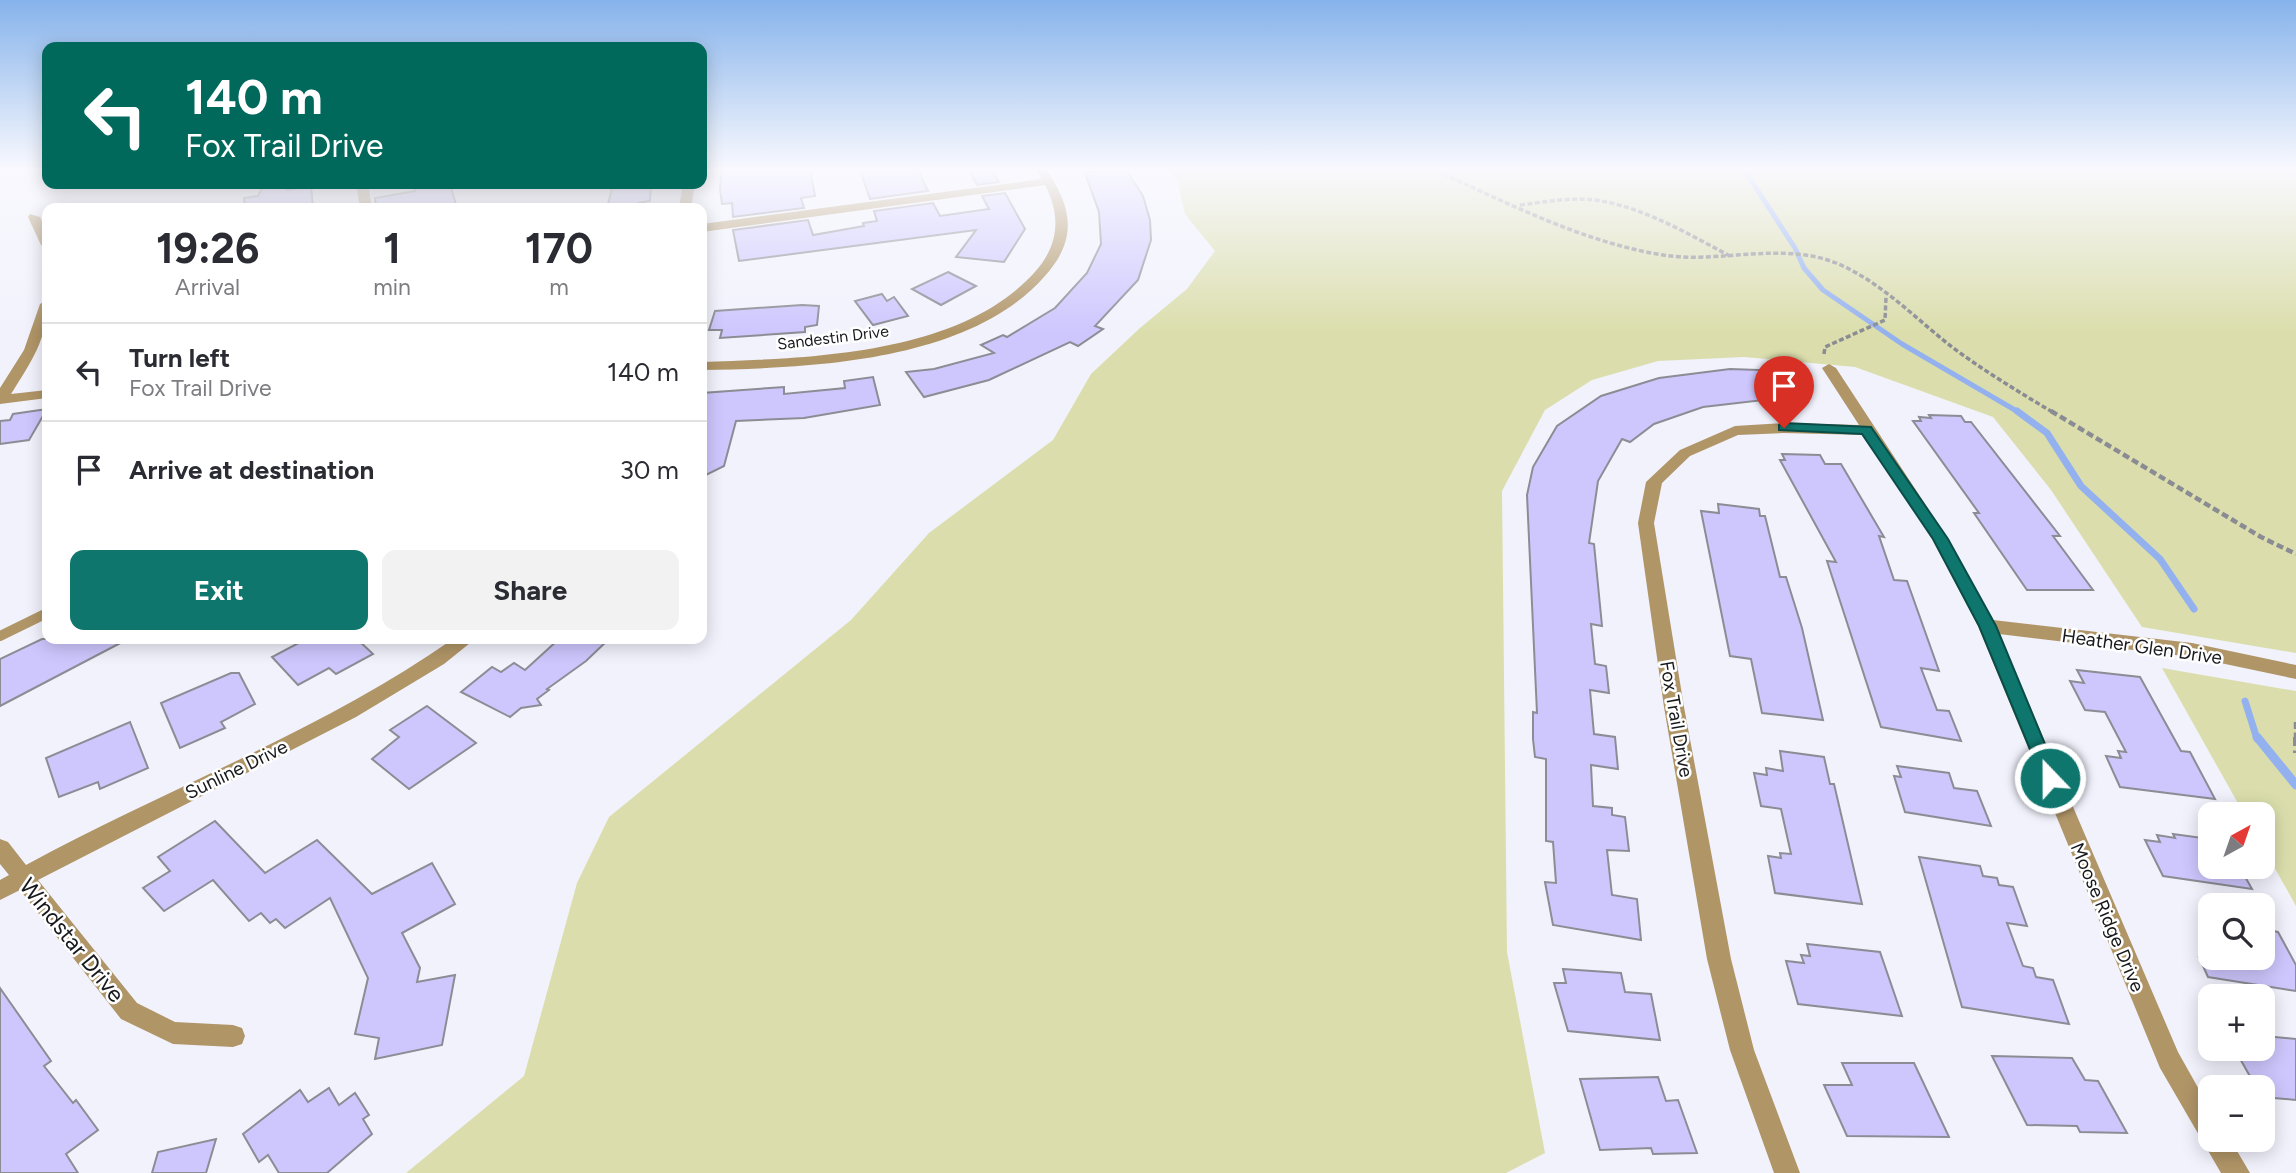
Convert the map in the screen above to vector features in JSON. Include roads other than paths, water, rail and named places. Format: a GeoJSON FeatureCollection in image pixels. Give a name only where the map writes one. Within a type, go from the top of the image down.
{"type":"FeatureCollection","features":[{"type":"Feature","properties":{"kind":"street"},"geometry":{"type":"LineString","coordinates":[[707,227],[741,223]]}},
{"type":"Feature","properties":{"kind":"street","name":"Sandestin Drive"},"geometry":{"type":"LineString","coordinates":[[707,366],[859,355],[926,339],[987,315],[1031,286],[1055,257],[1063,223]]}},
{"type":"Feature","properties":{"kind":"street"},"geometry":{"type":"LineString","coordinates":[[0,400],[31,350],[42,318]]}},
{"type":"Feature","properties":{"kind":"street","name":"Moose Ridge Drive"},"geometry":{"type":"LineString","coordinates":[[1829,368],[1940,539],[1987,626],[2164,1048],[2198,1111]]}},
{"type":"Feature","properties":{"kind":"street"},"geometry":{"type":"LineString","coordinates":[[0,400],[42,395]]}},
{"type":"Feature","properties":{"kind":"street","name":"Fox Trail Drive"},"geometry":{"type":"LineString","coordinates":[[1787,1173],[1742,1050],[1719,959],[1674,707],[1646,523],[1654,482],[1685,453],[1735,431],[1784,428],[1867,430]]}},
{"type":"Feature","properties":{"kind":"street","name":"Heather Glen Drive"},"geometry":{"type":"LineString","coordinates":[[1987,626],[2192,650],[2296,672]]}},
{"type":"Feature","properties":{"kind":"street","name":"Sunline Drive"},"geometry":{"type":"LineString","coordinates":[[0,891],[98,835],[335,720],[430,666],[459,644]]}},
{"type":"Feature","properties":{"kind":"street","name":"Windstar Drive"},"geometry":{"type":"LineString","coordinates":[[0,848],[129,1011],[173,1033],[233,1036]]}},
{"type":"Feature","properties":{"kind":"street"},"geometry":{"type":"LineString","coordinates":[[2223,1152],[2237,1173]]}},
{"type":"Feature","properties":{"kind":"lane"},"geometry":{"type":"LineString","coordinates":[[0,636],[42,615]]}},
{"type":"Feature","properties":{"kind":"waterway"},"geometry":{"type":"LineString","coordinates":[[1779,223],[1804,268],[1823,290],[1902,344],[2019,412]]}},
{"type":"Feature","properties":{"kind":"waterway"},"geometry":{"type":"LineString","coordinates":[[2019,412],[2047,433],[2081,486],[2160,559],[2194,609]]}},
{"type":"Feature","properties":{"kind":"waterway"},"geometry":{"type":"LineString","coordinates":[[2245,701],[2257,739]]}},
{"type":"Feature","properties":{"kind":"waterway"},"geometry":{"type":"LineString","coordinates":[[2257,737],[2296,785]]}}]}
